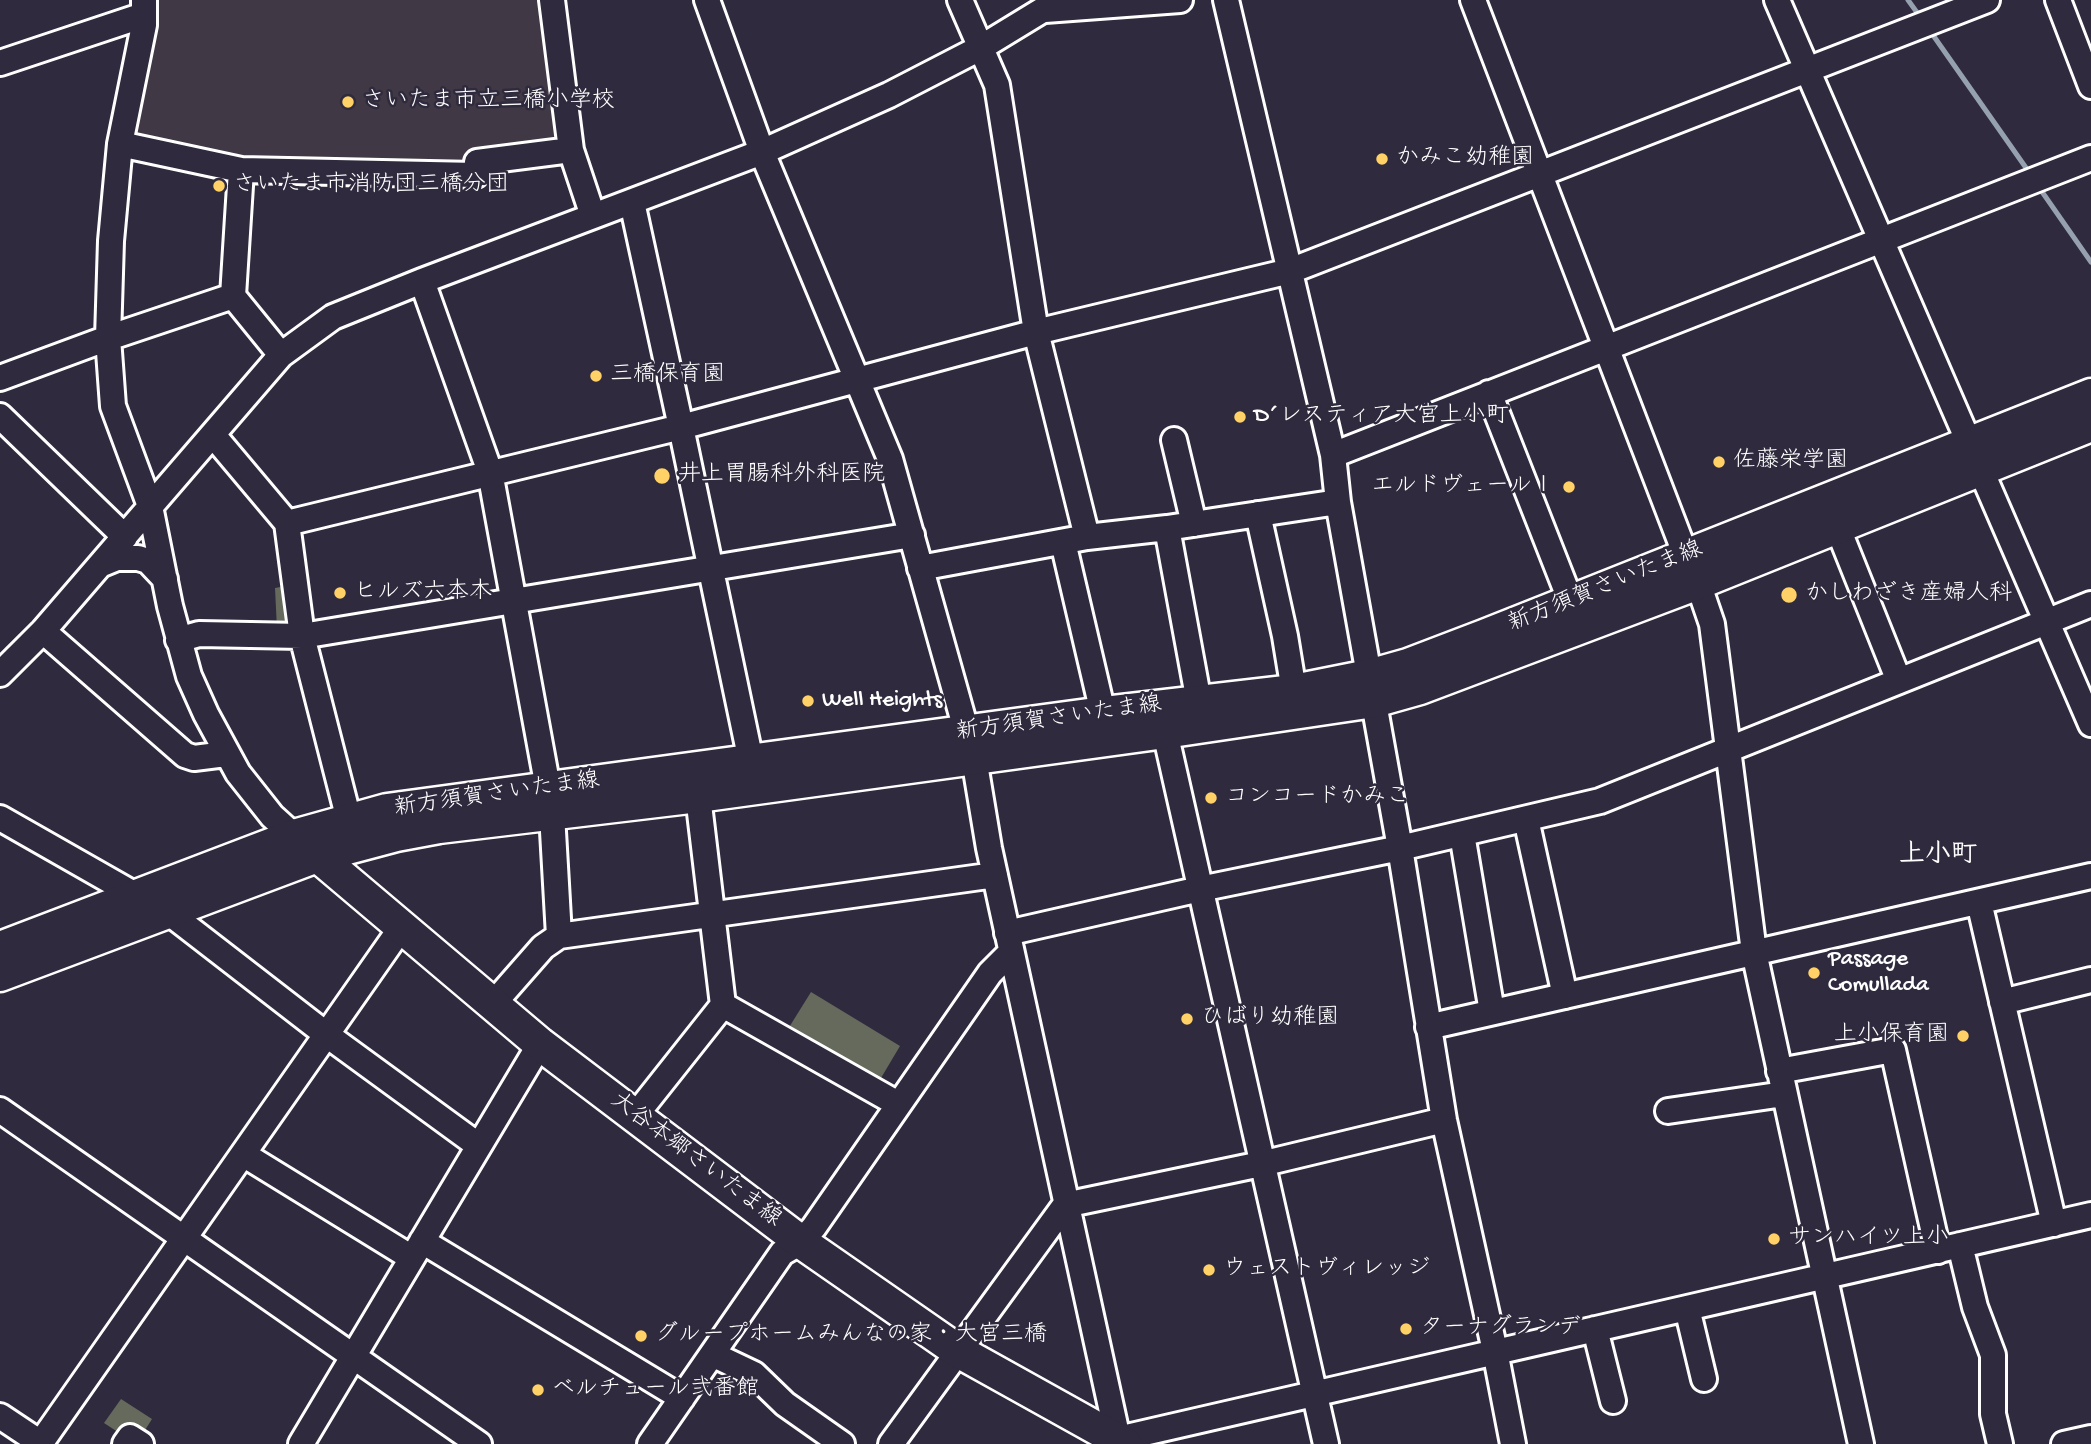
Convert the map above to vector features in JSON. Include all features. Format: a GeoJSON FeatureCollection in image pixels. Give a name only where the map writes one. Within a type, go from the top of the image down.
{"type":"FeatureCollection","features":[{"type":"Feature","properties":{"kind":"main road","name":"新方須賀さいたま線"},"geometry":{"type":"LineString","coordinates":[[0,948],[137,896],[306,846],[439,827],[550,801],[751,761],[1165,732],[1371,689],[1408,665],[1572,602],[1692,570],[1837,526],[2091,395]]}},
{"type":"Feature","properties":{"kind":"main road","name":"新方須賀さいたま線"},"geometry":{"type":"LineString","coordinates":[[0,975],[168,912],[306,846],[349,820],[431,803],[698,796],[969,745],[1103,713],[1294,691],[1420,688],[1692,570],[1975,456],[2091,425]]}},
{"type":"Feature","properties":{"kind":"main road","name":"大谷本郷さいたま線"},"geometry":{"type":"LineString","coordinates":[[306,846],[540,1044],[801,1242],[958,1351],[1119,1442]]}},
{"type":"Feature","properties":{"kind":"street"},"geometry":{"type":"LineString","coordinates":[[552,0],[571,150],[593,216]]}},
{"type":"Feature","properties":{"kind":"street"},"geometry":{"type":"LineString","coordinates":[[707,0],[762,152],[890,459],[912,535],[969,745],[1065,1205],[1119,1442],[1314,1392],[2091,1215]]}},
{"type":"Feature","properties":{"kind":"street"},"geometry":{"type":"LineString","coordinates":[[960,0],[997,85],[1103,713]]}},
{"type":"Feature","properties":{"kind":"street"},"geometry":{"type":"LineString","coordinates":[[1,668],[43,631],[281,355],[333,317],[762,152],[889,95],[982,47],[1052,5],[1180,0]]}},
{"type":"Feature","properties":{"kind":"street"},"geometry":{"type":"LineString","coordinates":[[1226,0],[1333,454],[1338,502],[1444,1120],[1513,1444]]}},
{"type":"Feature","properties":{"kind":"street"},"geometry":{"type":"LineString","coordinates":[[1473,0],[1712,624],[1754,952],[1861,1444]]}},
{"type":"Feature","properties":{"kind":"street"},"geometry":{"type":"LineString","coordinates":[[1777,0],[2091,724]]}},
{"type":"Feature","properties":{"kind":"street"},"geometry":{"type":"LineString","coordinates":[[287,523],[681,427],[1037,332],[1290,271],[1987,0]]}},
{"type":"Feature","properties":{"kind":"street"},"geometry":{"type":"LineString","coordinates":[[2058,0],[2091,86]]}},
{"type":"Feature","properties":{"kind":"street"},"geometry":{"type":"LineString","coordinates":[[0,63],[144,7],[144,25],[120,144],[111,241],[108,338],[113,406],[150,506],[178,640],[189,676],[226,754],[255,797],[306,846]]}},
{"type":"Feature","properties":{"kind":"street"},"geometry":{"type":"LineString","coordinates":[[120,144],[241,170],[476,175],[477,162],[571,150]]}},
{"type":"Feature","properties":{"kind":"street"},"geometry":{"type":"LineString","coordinates":[[1333,454],[2091,158]]}},
{"type":"Feature","properties":{"kind":"street"},"geometry":{"type":"LineString","coordinates":[[241,170],[233,296],[281,355]]}},
{"type":"Feature","properties":{"kind":"street"},"geometry":{"type":"LineString","coordinates":[[632,202],[751,761]]}},
{"type":"Feature","properties":{"kind":"street"},"geometry":{"type":"LineString","coordinates":[[422,281],[490,472],[550,801],[559,936]]}},
{"type":"Feature","properties":{"kind":"street"},"geometry":{"type":"LineString","coordinates":[[0,378],[233,296]]}},
{"type":"Feature","properties":{"kind":"street"},"geometry":{"type":"LineString","coordinates":[[1489,393],[1572,602]]}},
{"type":"Feature","properties":{"kind":"street"},"geometry":{"type":"LineString","coordinates":[[0,416],[125,537]]}},
{"type":"Feature","properties":{"kind":"street"},"geometry":{"type":"LineString","coordinates":[[213,435],[287,523],[302,636],[349,820]]}},
{"type":"Feature","properties":{"kind":"street"},"geometry":{"type":"LineString","coordinates":[[1174,440],[1194,524]]}},
{"type":"Feature","properties":{"kind":"street"},"geometry":{"type":"LineString","coordinates":[[920,568],[1075,539],[1338,502]]}},
{"type":"Feature","properties":{"kind":"street"},"geometry":{"type":"LineString","coordinates":[[1258,514],[1285,636],[1294,691]]}},
{"type":"Feature","properties":{"kind":"street"},"geometry":{"type":"LineString","coordinates":[[1837,526],[1899,681]]}},
{"type":"Feature","properties":{"kind":"street"},"geometry":{"type":"LineString","coordinates":[[1167,528],[1199,702]]}},
{"type":"Feature","properties":{"kind":"street"},"geometry":{"type":"LineString","coordinates":[[178,640],[199,634],[302,636],[912,535]]}},
{"type":"Feature","properties":{"kind":"street"},"geometry":{"type":"LineString","coordinates":[[100,565],[117,558],[138,558],[148,561],[165,579]]}},
{"type":"Feature","properties":{"kind":"street"},"geometry":{"type":"LineString","coordinates":[[650,1444],[782,1253],[801,1242],[814,1227],[1009,942],[1200,889],[1399,848],[1600,801],[2091,604]]}},
{"type":"Feature","properties":{"kind":"street"},"geometry":{"type":"LineString","coordinates":[[43,631],[185,755],[205,758],[226,754]]}},
{"type":"Feature","properties":{"kind":"street"},"geometry":{"type":"LineString","coordinates":[[1165,732],[1326,1444]]}},
{"type":"Feature","properties":{"kind":"street"},"geometry":{"type":"LineString","coordinates":[[635,1116],[723,1005],[698,796]]}},
{"type":"Feature","properties":{"kind":"street"},"geometry":{"type":"LineString","coordinates":[[0,818],[137,896]]}},
{"type":"Feature","properties":{"kind":"street"},"geometry":{"type":"LineString","coordinates":[[1526,818],[1565,996]]}},
{"type":"Feature","properties":{"kind":"street"},"geometry":{"type":"LineString","coordinates":[[1462,834],[1492,1012]]}},
{"type":"Feature","properties":{"kind":"street"},"geometry":{"type":"LineString","coordinates":[[493,1004],[543,947],[559,936],[995,876]]}},
{"type":"Feature","properties":{"kind":"street"},"geometry":{"type":"LineString","coordinates":[[1428,1027],[2091,876]]}},
{"type":"Feature","properties":{"kind":"street"},"geometry":{"type":"LineString","coordinates":[[1979,902],[2054,1224]]}},
{"type":"Feature","properties":{"kind":"street"},"geometry":{"type":"LineString","coordinates":[[168,912],[327,1035],[479,1146]]}},
{"type":"Feature","properties":{"kind":"street"},"geometry":{"type":"LineString","coordinates":[[0,1416],[41,1444],[401,928]]}},
{"type":"Feature","properties":{"kind":"street"},"geometry":{"type":"LineString","coordinates":[[2002,1002],[2091,980]]}},
{"type":"Feature","properties":{"kind":"street"},"geometry":{"type":"LineString","coordinates":[[723,1005],[898,1104]]}},
{"type":"Feature","properties":{"kind":"street"},"geometry":{"type":"LineString","coordinates":[[301,1444],[540,1044]]}},
{"type":"Feature","properties":{"kind":"street"},"geometry":{"type":"LineString","coordinates":[[1668,1111],[1782,1083],[1893,1050],[1949,1248],[1993,1355],[1993,1414],[2000,1444]]}},
{"type":"Feature","properties":{"kind":"street"},"geometry":{"type":"LineString","coordinates":[[0,1110],[479,1444]]}},
{"type":"Feature","properties":{"kind":"street"},"geometry":{"type":"LineString","coordinates":[[891,1444],[1065,1205],[1261,1164],[1444,1120]]}},
{"type":"Feature","properties":{"kind":"street"},"geometry":{"type":"LineString","coordinates":[[243,1154],[682,1398]]}},
{"type":"Feature","properties":{"kind":"street"},"geometry":{"type":"LineString","coordinates":[[1687,1308],[1704,1380]]}},
{"type":"Feature","properties":{"kind":"street"},"geometry":{"type":"LineString","coordinates":[[1595,1329],[1613,1401]]}},
{"type":"Feature","properties":{"kind":"street"},"geometry":{"type":"LineString","coordinates":[[714,1355],[754,1374],[785,1404],[842,1444]]}},
{"type":"Feature","properties":{"kind":"street"},"geometry":{"type":"LineString","coordinates":[[125,1444],[130,1437],[141,1444]]}},
{"type":"Feature","properties":{"kind":"street"},"geometry":{"type":"LineString","coordinates":[[2064,1444],[2091,1438]]}},
{"type":"Feature","properties":{"kind":"shaded area","name":"さいたま市立三橋小学校"},"geometry":{"type":"Polygon","coordinates":[[[153,0],[543,0],[564,141],[468,166],[266,162],[220,156],[130,134],[153,0]]]}},
{"type":"Feature","properties":{"kind":"green space"},"geometry":{"type":"Polygon","coordinates":[[[291,585],[295,624],[277,629],[275,588],[291,585]]]}},
{"type":"Feature","properties":{"kind":"green space"},"geometry":{"type":"Polygon","coordinates":[[[811,992],[900,1046],[878,1083],[788,1029],[811,992]]]}},
{"type":"Feature","properties":{"kind":"green space"},"geometry":{"type":"Polygon","coordinates":[[[121,1399],[152,1419],[140,1438],[124,1436],[104,1423],[121,1399]]]}},
{"type":"Feature","properties":{"kind":"waterway"},"geometry":{"type":"LineString","coordinates":[[1908,0],[1921,18]]}},
{"type":"Feature","properties":{"kind":"waterway"},"geometry":{"type":"LineString","coordinates":[[1928,28],[2031,175]]}},
{"type":"Feature","properties":{"kind":"waterway"},"geometry":{"type":"LineString","coordinates":[[2038,186],[2091,262]]}},
{"type":"Feature","properties":{"kind":"place","name":"さいたま市立三橋小学校"},"geometry":{"type":"Point","coordinates":[348,102]}},
{"type":"Feature","properties":{"kind":"place","name":"かみこ幼稚園"},"geometry":{"type":"Point","coordinates":[1382,159]}},
{"type":"Feature","properties":{"kind":"place","name":"さいたま市消防団三橋分団"},"geometry":{"type":"Point","coordinates":[219,186]}},
{"type":"Feature","properties":{"kind":"place","name":"三橋保育園"},"geometry":{"type":"Point","coordinates":[596,376]}},
{"type":"Feature","properties":{"kind":"place","name":"D´レスティア大宮上小町"},"geometry":{"type":"Point","coordinates":[1240,417]}},
{"type":"Feature","properties":{"kind":"place","name":"佐藤栄学園"},"geometry":{"type":"Point","coordinates":[1719,462]}},
{"type":"Feature","properties":{"kind":"place","name":"井上胃腸科外科医院"},"geometry":{"type":"Point","coordinates":[662,476]}},
{"type":"Feature","properties":{"kind":"place","name":"エルドヴェールⅠ"},"geometry":{"type":"Point","coordinates":[1569,487]}},
{"type":"Feature","properties":{"kind":"place","name":"ヒルズ六本木"},"geometry":{"type":"Point","coordinates":[340,593]}},
{"type":"Feature","properties":{"kind":"place","name":"かしわざき産婦人科"},"geometry":{"type":"Point","coordinates":[1789,595]}},
{"type":"Feature","properties":{"kind":"place","name":"Well Heights"},"geometry":{"type":"Point","coordinates":[808,701]}},
{"type":"Feature","properties":{"kind":"place","name":"コンコードかみこ"},"geometry":{"type":"Point","coordinates":[1211,798]}},
{"type":"Feature","properties":{"kind":"place","name":"Passage Comullada"},"geometry":{"type":"Point","coordinates":[1814,973]}},
{"type":"Feature","properties":{"kind":"place","name":"ひばり幼稚園"},"geometry":{"type":"Point","coordinates":[1187,1019]}},
{"type":"Feature","properties":{"kind":"place","name":"上小保育園"},"geometry":{"type":"Point","coordinates":[1963,1036]}},
{"type":"Feature","properties":{"kind":"place","name":"サンハイツ上小"},"geometry":{"type":"Point","coordinates":[1774,1239]}},
{"type":"Feature","properties":{"kind":"place","name":"ウェストヴィレッジ"},"geometry":{"type":"Point","coordinates":[1209,1270]}},
{"type":"Feature","properties":{"kind":"place","name":"ターナグランデ"},"geometry":{"type":"Point","coordinates":[1406,1329]}},
{"type":"Feature","properties":{"kind":"place","name":"グループホームみんなの家・大宮三橋"},"geometry":{"type":"Point","coordinates":[641,1336]}},
{"type":"Feature","properties":{"kind":"place","name":"ベルチュール弐番館"},"geometry":{"type":"Point","coordinates":[538,1390]}},
{"type":"Feature","properties":{"kind":"district","name":"上小町"},"geometry":{"type":"Point","coordinates":[1938,857]}}]}
